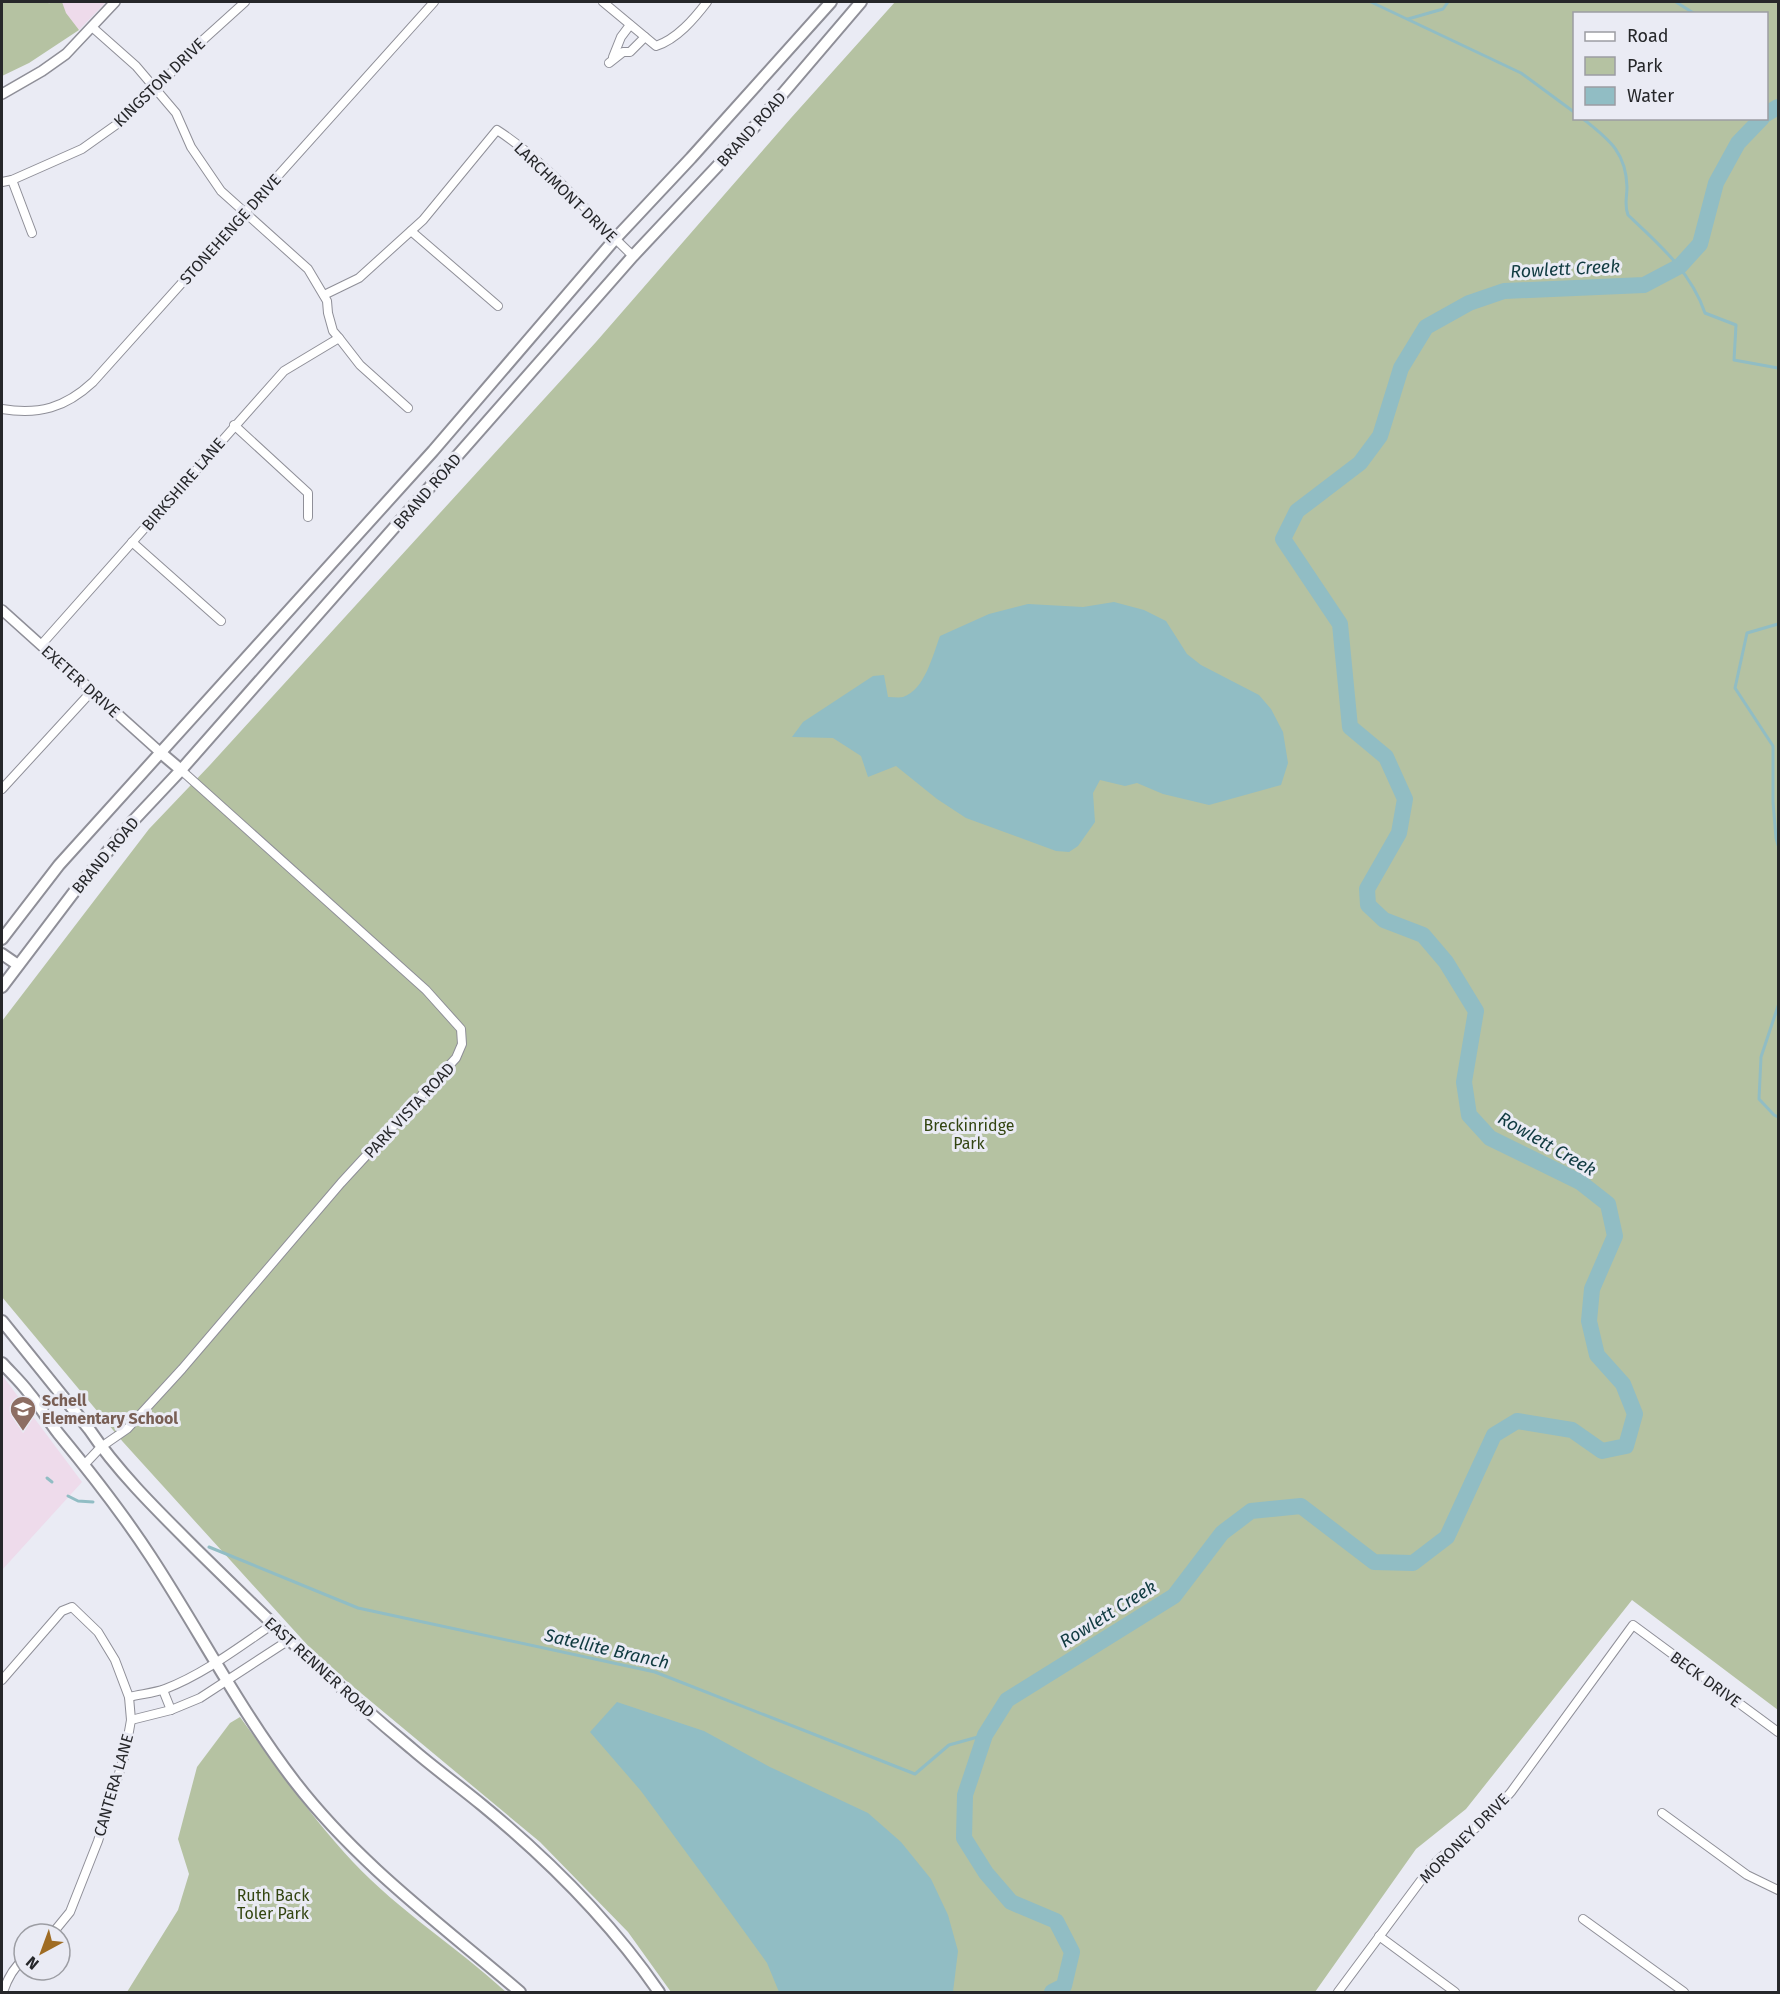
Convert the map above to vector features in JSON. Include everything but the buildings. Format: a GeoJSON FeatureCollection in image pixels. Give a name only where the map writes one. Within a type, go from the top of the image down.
{"type":"FeatureCollection","features":[{"type":"Feature","properties":{"kind":"main road","name":"BRAND ROAD"},"geometry":{"type":"LineString","coordinates":[[2,939],[59,865],[433,451],[615,239],[831,2]]}},
{"type":"Feature","properties":{"kind":"main road","name":"BRAND ROAD"},"geometry":{"type":"LineString","coordinates":[[2,987],[74,892],[133,821],[181,770],[633,256],[756,125],[861,2]]}},
{"type":"Feature","properties":{"kind":"main road"},"geometry":{"type":"LineString","coordinates":[[161,753],[181,770]]}},
{"type":"Feature","properties":{"kind":"main road"},"geometry":{"type":"LineString","coordinates":[[2,954],[18,965]]}},
{"type":"Feature","properties":{"kind":"main road","name":"EAST RENNER ROAD"},"geometry":{"type":"LineString","coordinates":[[2,1321],[101,1447],[183,1536],[289,1640],[357,1702],[483,1805],[555,1870],[607,1924],[658,1992]]}},
{"type":"Feature","properties":{"kind":"main road"},"geometry":{"type":"LineString","coordinates":[[2,1363],[29,1393],[150,1556],[227,1682],[295,1782],[348,1842],[406,1898],[520,1992]]}},
{"type":"Feature","properties":{"kind":"street"},"geometry":{"type":"LineString","coordinates":[[2,94],[66,54],[115,2]]}},
{"type":"Feature","properties":{"kind":"street","name":"KINGSTON DRIVE"},"geometry":{"type":"LineString","coordinates":[[2,182],[12,180],[82,149],[120,122],[156,89],[193,49],[245,2]]}},
{"type":"Feature","properties":{"kind":"street","name":"STONEHENGE DRIVE"},"geometry":{"type":"LineString","coordinates":[[2,408],[21,412],[51,408],[77,396],[93,382],[434,2]]}},
{"type":"Feature","properties":{"kind":"street"},"geometry":{"type":"LineString","coordinates":[[603,2],[656,46],[667,42],[683,29],[707,2]]}},
{"type":"Feature","properties":{"kind":"street"},"geometry":{"type":"LineString","coordinates":[[630,25],[621,37],[617,51],[609,63],[623,52],[630,52],[645,37]]}},
{"type":"Feature","properties":{"kind":"street"},"geometry":{"type":"LineString","coordinates":[[92,27],[136,66],[176,113],[191,147],[221,190],[308,269],[327,301],[333,331],[360,365],[408,408]]}},
{"type":"Feature","properties":{"kind":"street","name":"LARCHMONT DRIVE"},"geometry":{"type":"LineString","coordinates":[[411,231],[423,220],[496,130],[509,138],[556,180],[633,256]]}},
{"type":"Feature","properties":{"kind":"street"},"geometry":{"type":"LineString","coordinates":[[12,180],[32,233]]}},
{"type":"Feature","properties":{"kind":"street"},"geometry":{"type":"LineString","coordinates":[[324,295],[359,278],[411,231],[498,306]]}},
{"type":"Feature","properties":{"kind":"street","name":"BIRKSHIRE LANE"},"geometry":{"type":"LineString","coordinates":[[41,645],[284,370],[339,338]]}},
{"type":"Feature","properties":{"kind":"street"},"geometry":{"type":"LineString","coordinates":[[234,426],[308,493],[308,517]]}},
{"type":"Feature","properties":{"kind":"street"},"geometry":{"type":"LineString","coordinates":[[132,542],[221,621]]}},
{"type":"Feature","properties":{"kind":"street","name":"EXETER DRIVE"},"geometry":{"type":"LineString","coordinates":[[2,610],[161,753]]}},
{"type":"Feature","properties":{"kind":"street"},"geometry":{"type":"LineString","coordinates":[[2,789],[92,691]]}},
{"type":"Feature","properties":{"kind":"street","name":"PARK VISTA ROAD"},"geometry":{"type":"LineString","coordinates":[[84,1465],[101,1447],[127,1429],[182,1369],[341,1183],[456,1058],[462,1044],[461,1029],[420,983],[181,770]]}},
{"type":"Feature","properties":{"kind":"street","name":"CANTERA LANE"},"geometry":{"type":"LineString","coordinates":[[2,1680],[62,1611],[72,1607],[104,1641],[115,1660],[129,1697],[131,1720],[124,1754],[90,1862],[70,1912],[62,1922]]}},
{"type":"Feature","properties":{"kind":"street"},"geometry":{"type":"LineString","coordinates":[[129,1697],[163,1690],[215,1662],[273,1624]]}},
{"type":"Feature","properties":{"kind":"street","name":"BECK DRIVE"},"geometry":{"type":"LineString","coordinates":[[1633,1625],[1779,1732]]}},
{"type":"Feature","properties":{"kind":"street","name":"MORONEY DRIVE"},"geometry":{"type":"LineString","coordinates":[[1338,1992],[1428,1871],[1491,1815],[1511,1792],[1633,1625]]}},
{"type":"Feature","properties":{"kind":"street"},"geometry":{"type":"LineString","coordinates":[[131,1720],[171,1710],[200,1698],[289,1640]]}},
{"type":"Feature","properties":{"kind":"street"},"geometry":{"type":"LineString","coordinates":[[163,1690],[171,1710]]}},
{"type":"Feature","properties":{"kind":"street"},"geometry":{"type":"LineString","coordinates":[[1662,1814],[1747,1875],[1779,1890]]}},
{"type":"Feature","properties":{"kind":"street"},"geometry":{"type":"LineString","coordinates":[[1583,1918],[1684,1992]]}},
{"type":"Feature","properties":{"kind":"street"},"geometry":{"type":"LineString","coordinates":[[1379,1936],[1455,1992]]}},
{"type":"Feature","properties":{"kind":"street"},"geometry":{"type":"LineString","coordinates":[[3,1992],[12,1975]]}},
{"type":"Feature","properties":{"kind":"shaded area"},"geometry":{"type":"Polygon","coordinates":[[[47,2],[106,2],[79,30],[47,2]]]}},
{"type":"Feature","properties":{"kind":"shaded area","name":"Schell Elementary School"},"geometry":{"type":"Polygon","coordinates":[[[2,1375],[82,1482],[2,1570],[2,1375]]]}},
{"type":"Feature","properties":{"kind":"green space"},"geometry":{"type":"Polygon","coordinates":[[[2,2],[47,2],[50,4],[48,2],[62,2],[66,13],[79,30],[29,63],[2,76],[2,2]]]}},
{"type":"Feature","properties":{"kind":"green space","name":"Breckinridge Park"},"geometry":{"type":"Polygon","coordinates":[[[895,2],[1778,2],[1778,1710],[1632,1600],[1466,1809],[1416,1849],[1315,1992],[671,1992],[628,1932],[540,1842],[320,1659],[123,1442],[2,1297],[2,1021],[149,829],[596,342],[895,2]]]}},
{"type":"Feature","properties":{"kind":"green space","name":"Ruth Back Toler Park"},"geometry":{"type":"Polygon","coordinates":[[[240,1717],[308,1809],[353,1862],[389,1897],[506,1992],[127,1992],[178,1910],[189,1874],[178,1839],[197,1767],[230,1723],[240,1717]]]}},
{"type":"Feature","properties":{"kind":"water"},"geometry":{"type":"Polygon","coordinates":[[[1114,602],[1144,610],[1166,621],[1187,654],[1201,665],[1259,695],[1271,709],[1283,732],[1288,763],[1281,785],[1209,805],[1163,794],[1137,783],[1125,786],[1100,780],[1093,793],[1095,822],[1078,846],[1069,852],[1056,851],[966,818],[937,799],[896,766],[868,777],[861,756],[833,738],[792,737],[803,722],[873,676],[884,675],[888,697],[901,697],[911,693],[923,679],[940,636],[989,614],[1028,604],[1083,607],[1114,602]]]}},
{"type":"Feature","properties":{"kind":"water"},"geometry":{"type":"Polygon","coordinates":[[[617,1702],[704,1731],[770,1767],[868,1813],[901,1842],[931,1879],[948,1915],[958,1951],[953,1992],[779,1992],[767,1963],[733,1916],[641,1791],[590,1732],[617,1702]]]}},
{"type":"Feature","properties":{"kind":"waterway"},"geometry":{"type":"LineString","coordinates":[[1371,2],[1521,73],[1573,111]]}},
{"type":"Feature","properties":{"kind":"waterway"},"geometry":{"type":"LineString","coordinates":[[1408,19],[1443,9],[1448,2]]}},
{"type":"Feature","properties":{"kind":"waterway"},"geometry":{"type":"LineString","coordinates":[[1676,2],[1692,12]]}},
{"type":"Feature","properties":{"kind":"waterway","name":"Rowlett Creek"},"geometry":{"type":"LineString","coordinates":[[1768,113],[1778,107]]}},
{"type":"Feature","properties":{"kind":"waterway"},"geometry":{"type":"LineString","coordinates":[[1584,120],[1614,147],[1619,155],[1626,175],[1628,215],[1683,272],[1699,298],[1705,313],[1736,325],[1734,360],[1778,368]]}},
{"type":"Feature","properties":{"kind":"waterway","name":"Rowlett Creek"},"geometry":{"type":"LineString","coordinates":[[1052,1992],[1064,1986],[1072,1952],[1056,1921],[1011,1902],[986,1873],[964,1838],[965,1795],[985,1735],[1007,1700],[1174,1596],[1222,1533],[1251,1511],[1301,1506],[1374,1562],[1413,1563],[1447,1537],[1494,1435],[1517,1421],[1572,1430],[1602,1451],[1626,1446],[1635,1414],[1623,1384],[1597,1355],[1589,1321],[1592,1289],[1615,1236],[1608,1204],[1580,1182],[1490,1138],[1469,1115],[1464,1082],[1476,1011],[1446,962],[1423,935],[1384,920],[1368,905],[1367,889],[1399,833],[1405,799],[1386,757],[1350,727],[1340,624],[1283,539],[1297,511],[1360,463],[1380,436],[1401,368],[1426,327],[1469,303],[1504,291],[1644,285],[1680,266],[1700,244],[1716,183],[1738,143],[1760,120]]}},
{"type":"Feature","properties":{"kind":"waterway"},"geometry":{"type":"LineString","coordinates":[[1778,624],[1747,633],[1735,688],[1773,746],[1773,802],[1778,845]]}},
{"type":"Feature","properties":{"kind":"waterway"},"geometry":{"type":"LineString","coordinates":[[1778,1006],[1761,1057],[1759,1099],[1778,1117]]}},
{"type":"Feature","properties":{"kind":"waterway","name":"Satellite Branch"},"geometry":{"type":"LineString","coordinates":[[47,1478],[52,1482]]}},
{"type":"Feature","properties":{"kind":"waterway","name":"Satellite Branch"},"geometry":{"type":"LineString","coordinates":[[68,1496],[78,1501],[93,1502]]}},
{"type":"Feature","properties":{"kind":"waterway","name":"Satellite Branch"},"geometry":{"type":"LineString","coordinates":[[209,1547],[358,1608],[655,1672],[915,1774],[949,1745],[985,1735]]}},
{"type":"Feature","properties":{"kind":"place","name":"Schell Elementary School"},"geometry":{"type":"Point","coordinates":[23,1432]}}]}
